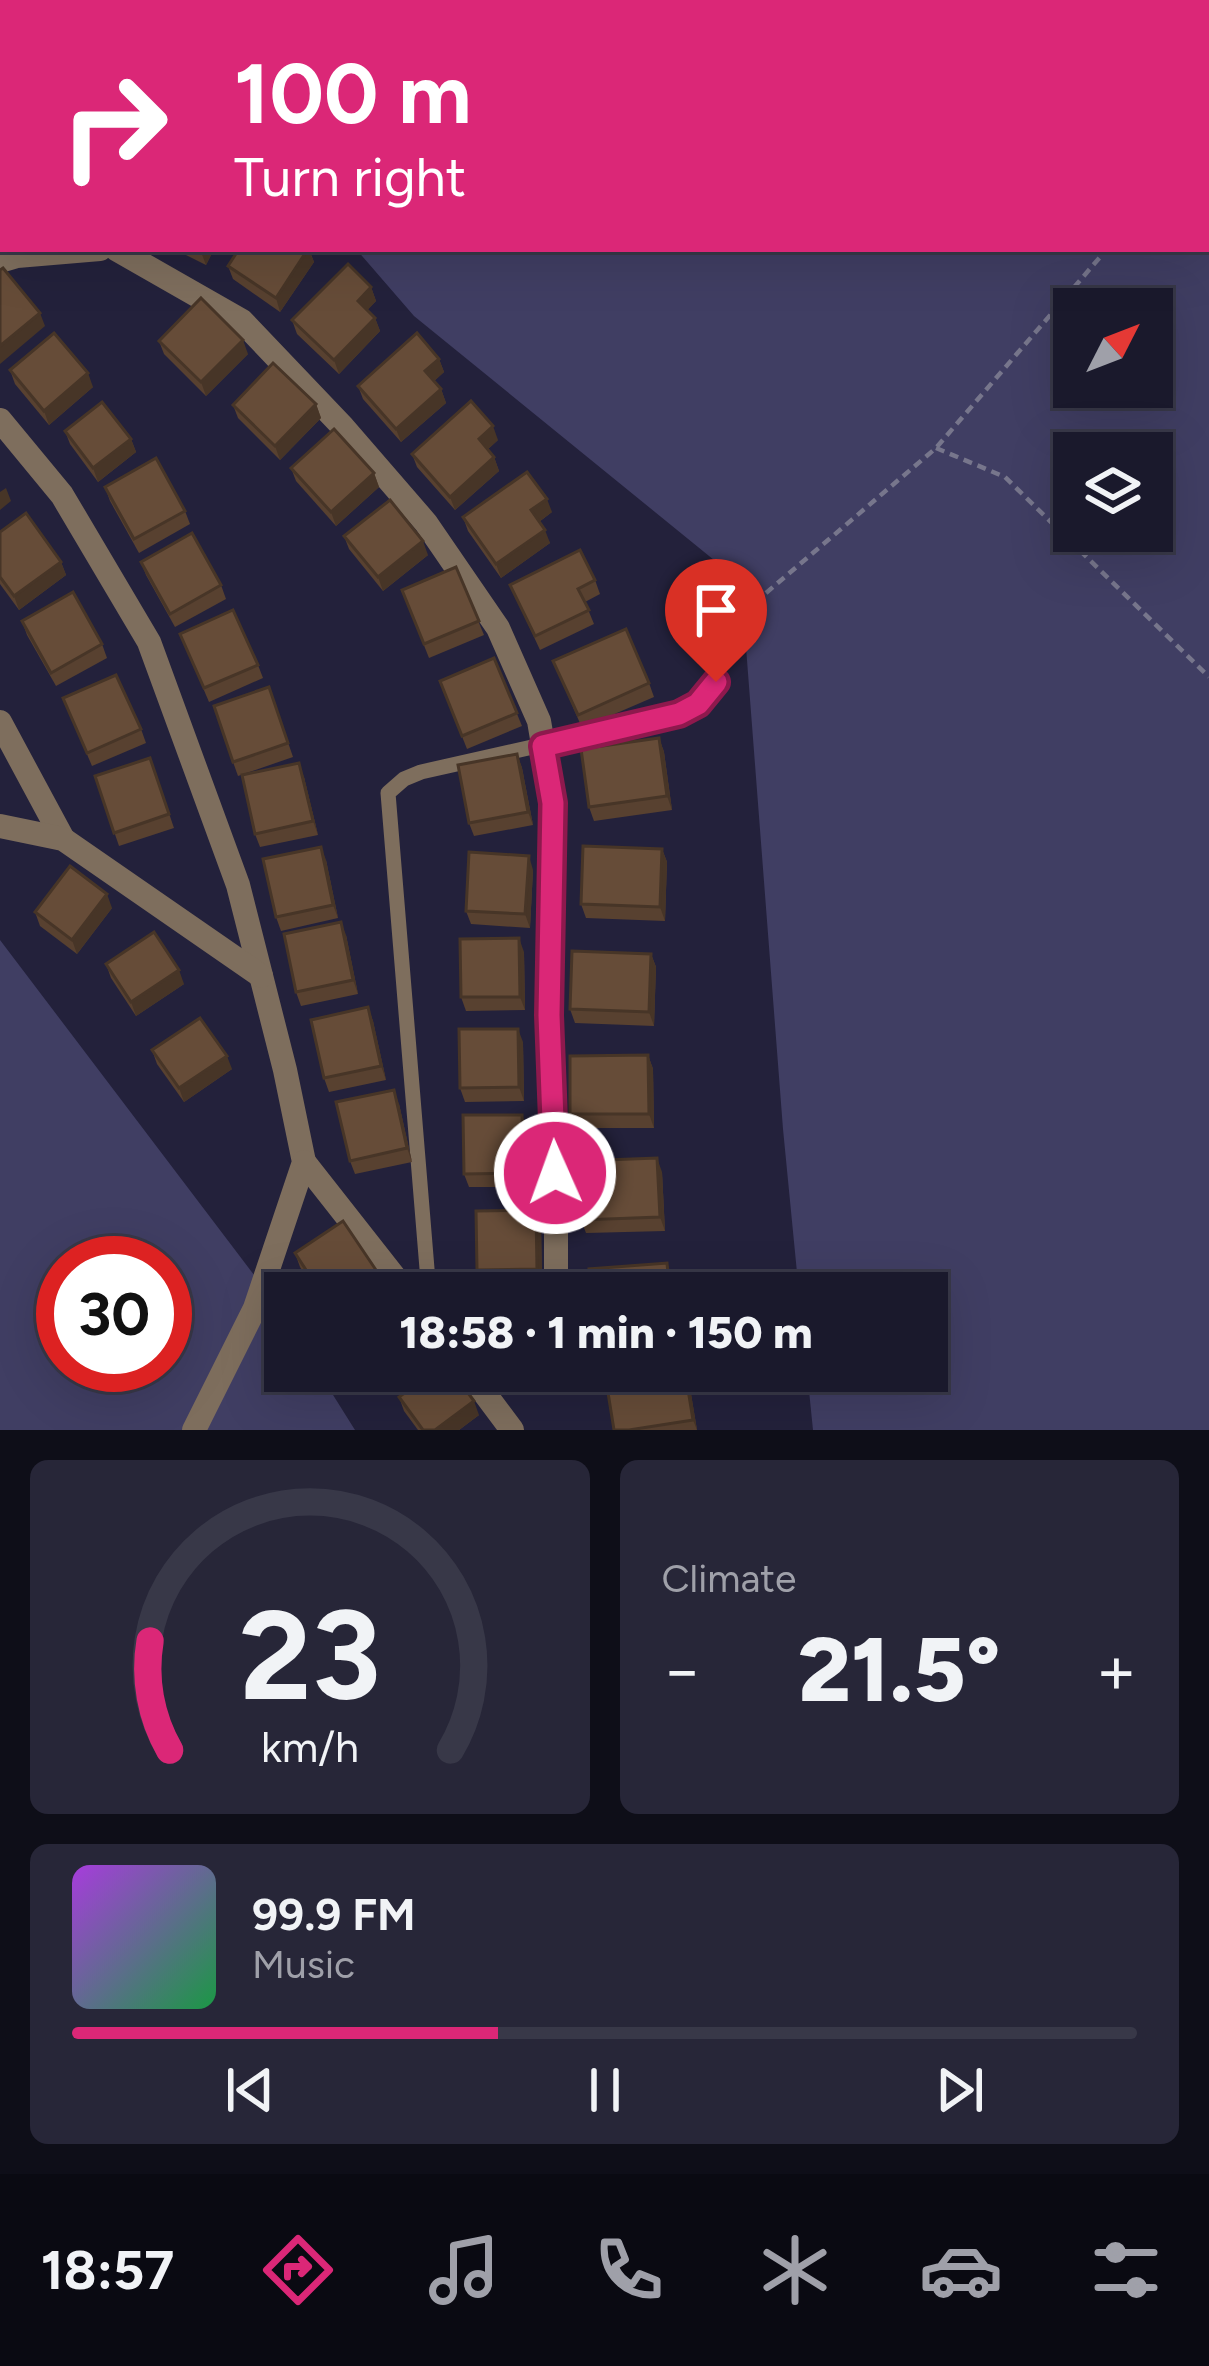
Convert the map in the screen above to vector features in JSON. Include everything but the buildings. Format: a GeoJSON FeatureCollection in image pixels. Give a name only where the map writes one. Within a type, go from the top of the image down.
{"type":"FeatureCollection","features":[{"type":"Feature","properties":{"kind":"street"},"geometry":{"type":"LineString","coordinates":[[0,262],[64,252]]}},
{"type":"Feature","properties":{"kind":"street"},"geometry":{"type":"LineString","coordinates":[[121,252],[242,321],[343,427],[426,524],[498,628],[538,721],[553,803],[549,1015],[556,1272]]}},
{"type":"Feature","properties":{"kind":"street"},"geometry":{"type":"LineString","coordinates":[[0,420],[62,495],[149,642],[238,885],[304,1162],[390,1272]]}},
{"type":"Feature","properties":{"kind":"street"},"geometry":{"type":"LineString","coordinates":[[0,722],[63,839]]}},
{"type":"Feature","properties":{"kind":"street"},"geometry":{"type":"LineString","coordinates":[[0,826],[63,839],[261,976]]}},
{"type":"Feature","properties":{"kind":"street"},"geometry":{"type":"LineString","coordinates":[[194,1430],[255,1308],[304,1162]]}},
{"type":"Feature","properties":{"kind":"street"},"geometry":{"type":"LineString","coordinates":[[489,1392],[512,1430]]}},
{"type":"Feature","properties":{"kind":"lane"},"geometry":{"type":"LineString","coordinates":[[426,1272],[388,793],[421,772],[679,714],[698,704],[716,682],[733,622],[753,604]]}},
{"type":"Feature","properties":{"kind":"path"},"geometry":{"type":"LineString","coordinates":[[753,604],[936,448],[1104,252]]}},
{"type":"Feature","properties":{"kind":"path"},"geometry":{"type":"LineString","coordinates":[[936,448],[1005,477],[1209,677]]}},
{"type":"Feature","properties":{"kind":"shaded area"},"geometry":{"type":"Polygon","coordinates":[[[359,252],[1209,252],[1209,1430],[813,1430],[809,1392],[948,1392],[948,1272],[797,1272],[741,582],[414,316],[359,252]]]}},
{"type":"Feature","properties":{"kind":"shaded area"},"geometry":{"type":"Polygon","coordinates":[[[0,940],[264,1288],[264,1392],[331,1392],[355,1430],[0,1430],[0,940]]]}},
{"type":"Feature","properties":{"kind":"route"},"geometry":{"type":"LineString","coordinates":[[555,1173],[549,1015],[553,803],[543,746],[679,714],[698,704],[716,682]]}}]}
